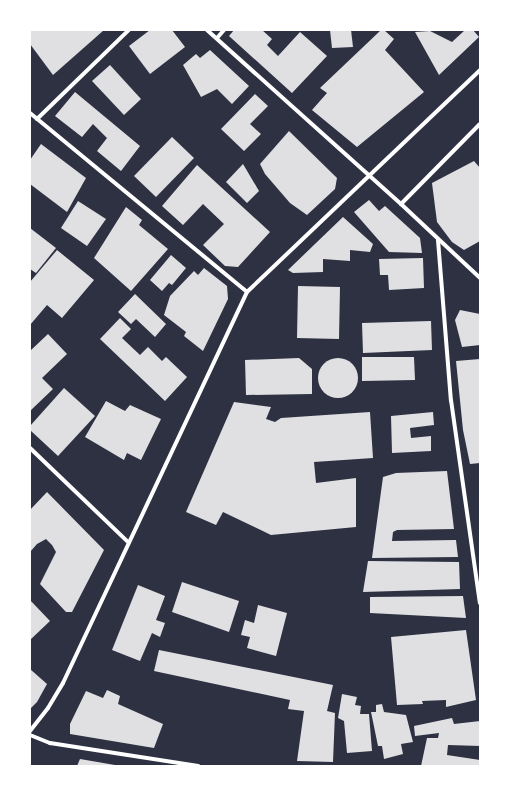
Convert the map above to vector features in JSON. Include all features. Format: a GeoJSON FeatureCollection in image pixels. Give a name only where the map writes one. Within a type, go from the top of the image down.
{"type":"FeatureCollection","features":[{"type":"Feature","properties":{"kind":"street"},"geometry":{"type":"LineString","coordinates":[[37,119],[129,30]]}},
{"type":"Feature","properties":{"kind":"street"},"geometry":{"type":"LineString","coordinates":[[207,30],[401,204],[480,278]]}},
{"type":"Feature","properties":{"kind":"street"},"geometry":{"type":"LineString","coordinates":[[217,38],[224,30]]}},
{"type":"Feature","properties":{"kind":"street"},"geometry":{"type":"LineString","coordinates":[[30,731],[48,708],[63,683],[128,542],[247,292],[480,70]]}},
{"type":"Feature","properties":{"kind":"street"},"geometry":{"type":"LineString","coordinates":[[30,113],[247,292]]}},
{"type":"Feature","properties":{"kind":"street"},"geometry":{"type":"LineString","coordinates":[[401,204],[480,124]]}},
{"type":"Feature","properties":{"kind":"street"},"geometry":{"type":"LineString","coordinates":[[438,240],[452,400],[480,604]]}},
{"type":"Feature","properties":{"kind":"street"},"geometry":{"type":"LineString","coordinates":[[30,448],[128,542]]}},
{"type":"Feature","properties":{"kind":"street"},"geometry":{"type":"LineString","coordinates":[[30,735],[50,743],[198,766]]}},
{"type":"Feature","properties":{"kind":"building"},"geometry":{"type":"Polygon","coordinates":[[[30,30],[104,30],[53,75],[30,44],[30,30]]]}},
{"type":"Feature","properties":{"kind":"building"},"geometry":{"type":"Polygon","coordinates":[[[150,30],[172,30],[185,47],[150,74],[129,46],[150,30]]]}},
{"type":"Feature","properties":{"kind":"building"},"geometry":{"type":"Polygon","coordinates":[[[234,30],[262,30],[272,39],[267,45],[278,56],[300,32],[327,56],[292,93],[229,36],[234,30]]]}},
{"type":"Feature","properties":{"kind":"building"},"geometry":{"type":"Polygon","coordinates":[[[330,30],[351,30],[353,47],[332,48],[330,30]]]}},
{"type":"Feature","properties":{"kind":"building"},"geometry":{"type":"Polygon","coordinates":[[[381,30],[384,30],[394,39],[385,50],[424,92],[357,147],[312,110],[327,93],[320,88],[381,30]]]}},
{"type":"Feature","properties":{"kind":"building"},"geometry":{"type":"Polygon","coordinates":[[[465,30],[473,30],[479,37],[439,75],[415,32],[430,31],[452,42],[465,30]]]}},
{"type":"Feature","properties":{"kind":"building"},"geometry":{"type":"Polygon","coordinates":[[[210,50],[249,86],[232,104],[217,89],[201,97],[183,65],[196,54],[200,58],[210,50]]]}},
{"type":"Feature","properties":{"kind":"building"},"geometry":{"type":"Polygon","coordinates":[[[110,65],[141,99],[124,115],[92,81],[110,65]]]}},
{"type":"Feature","properties":{"kind":"building"},"geometry":{"type":"Polygon","coordinates":[[[75,92],[140,146],[121,171],[97,151],[107,138],[93,124],[82,137],[55,116],[75,92]]]}},
{"type":"Feature","properties":{"kind":"building"},"geometry":{"type":"Polygon","coordinates":[[[255,94],[268,106],[250,124],[261,134],[244,151],[221,129],[255,94]]]}},
{"type":"Feature","properties":{"kind":"building"},"geometry":{"type":"Polygon","coordinates":[[[289,131],[337,178],[335,189],[307,215],[290,203],[265,174],[260,164],[289,131]]]}},
{"type":"Feature","properties":{"kind":"building"},"geometry":{"type":"Polygon","coordinates":[[[172,137],[194,158],[156,197],[134,176],[172,137]]]}},
{"type":"Feature","properties":{"kind":"building"},"geometry":{"type":"Polygon","coordinates":[[[41,144],[86,178],[67,212],[30,184],[30,160],[41,144]]]}},
{"type":"Feature","properties":{"kind":"building"},"geometry":{"type":"Polygon","coordinates":[[[474,161],[480,168],[480,241],[464,250],[452,242],[437,222],[432,183],[474,161]]]}},
{"type":"Feature","properties":{"kind":"building"},"geometry":{"type":"Polygon","coordinates":[[[243,164],[259,191],[247,203],[226,182],[243,164]]]}},
{"type":"Feature","properties":{"kind":"building"},"geometry":{"type":"Polygon","coordinates":[[[197,165],[270,232],[238,267],[225,266],[203,245],[224,224],[203,204],[183,225],[162,206],[197,165]]]}},
{"type":"Feature","properties":{"kind":"building"},"geometry":{"type":"Polygon","coordinates":[[[369,200],[379,211],[385,206],[420,238],[422,253],[389,252],[354,212],[369,200]]]}},
{"type":"Feature","properties":{"kind":"building"},"geometry":{"type":"Polygon","coordinates":[[[78,201],[106,219],[87,246],[61,228],[78,201]]]}},
{"type":"Feature","properties":{"kind":"building"},"geometry":{"type":"Polygon","coordinates":[[[126,207],[142,220],[139,225],[168,249],[131,291],[94,258],[126,207]]]}},
{"type":"Feature","properties":{"kind":"building"},"geometry":{"type":"Polygon","coordinates":[[[343,217],[373,244],[370,252],[350,250],[350,261],[323,259],[323,272],[293,273],[288,270],[343,217]]]}},
{"type":"Feature","properties":{"kind":"building"},"geometry":{"type":"Polygon","coordinates":[[[30,228],[56,248],[36,273],[30,269],[30,228]]]}},
{"type":"Feature","properties":{"kind":"building"},"geometry":{"type":"Polygon","coordinates":[[[57,250],[94,280],[62,318],[47,305],[30,325],[30,282],[57,250]]]}},
{"type":"Feature","properties":{"kind":"building"},"geometry":{"type":"Polygon","coordinates":[[[171,255],[186,268],[172,285],[169,283],[162,291],[150,280],[171,255]]]}},
{"type":"Feature","properties":{"kind":"building"},"geometry":{"type":"Polygon","coordinates":[[[423,258],[424,288],[389,290],[388,275],[380,275],[379,259],[423,258]]]}},
{"type":"Feature","properties":{"kind":"building"},"geometry":{"type":"Polygon","coordinates":[[[204,268],[227,286],[228,299],[203,351],[184,336],[186,332],[164,315],[170,296],[194,271],[198,275],[204,268]]]}},
{"type":"Feature","properties":{"kind":"building"},"geometry":{"type":"Polygon","coordinates":[[[298,286],[340,287],[339,339],[297,338],[298,286]]]}},
{"type":"Feature","properties":{"kind":"building"},"geometry":{"type":"Polygon","coordinates":[[[135,294],[166,324],[155,337],[136,319],[131,324],[118,312],[135,294]]]}},
{"type":"Feature","properties":{"kind":"building"},"geometry":{"type":"Polygon","coordinates":[[[460,310],[480,314],[480,345],[462,347],[455,320],[460,310]]]}},
{"type":"Feature","properties":{"kind":"building"},"geometry":{"type":"Polygon","coordinates":[[[120,318],[131,329],[122,338],[140,355],[148,347],[162,361],[166,357],[187,377],[165,401],[100,339],[120,318]]]}},
{"type":"Feature","properties":{"kind":"building"},"geometry":{"type":"Polygon","coordinates":[[[431,321],[432,350],[363,353],[362,323],[431,321]]]}},
{"type":"Feature","properties":{"kind":"building"},"geometry":{"type":"Polygon","coordinates":[[[48,334],[67,354],[42,378],[53,389],[30,411],[30,351],[48,334]]]}},
{"type":"Feature","properties":{"kind":"building"},"geometry":{"type":"Polygon","coordinates":[[[362,357],[414,357],[415,380],[362,381],[362,357]]]}},
{"type":"Feature","properties":{"kind":"building"},"geometry":{"type":"Polygon","coordinates":[[[299,358],[312,369],[312,394],[246,395],[245,360],[299,358]]]}},
{"type":"Feature","properties":{"kind":"building"},"geometry":{"type":"Polygon","coordinates":[[[334,358],[342,358],[349,361],[355,367],[358,378],[355,389],[349,395],[342,398],[334,398],[327,395],[321,389],[318,382],[318,374],[321,367],[327,361],[334,358]]]}},
{"type":"Feature","properties":{"kind":"building"},"geometry":{"type":"Polygon","coordinates":[[[480,359],[480,463],[470,464],[463,430],[456,361],[480,359]]]}},
{"type":"Feature","properties":{"kind":"building"},"geometry":{"type":"Polygon","coordinates":[[[64,388],[95,416],[58,456],[30,430],[30,426],[64,388]]]}},
{"type":"Feature","properties":{"kind":"building"},"geometry":{"type":"Polygon","coordinates":[[[106,401],[125,411],[130,405],[161,419],[141,460],[127,453],[124,460],[85,437],[106,401]]]}},
{"type":"Feature","properties":{"kind":"building"},"geometry":{"type":"Polygon","coordinates":[[[234,402],[271,407],[266,419],[275,422],[281,418],[370,412],[373,458],[314,462],[316,483],[356,478],[356,527],[271,535],[223,512],[216,525],[186,512],[234,402]]]}},
{"type":"Feature","properties":{"kind":"building"},"geometry":{"type":"Polygon","coordinates":[[[433,412],[434,425],[410,428],[411,438],[431,436],[431,451],[392,453],[391,416],[433,412]]]}},
{"type":"Feature","properties":{"kind":"building"},"geometry":{"type":"Polygon","coordinates":[[[447,471],[454,529],[397,530],[393,532],[392,541],[456,540],[458,557],[372,558],[383,477],[396,473],[447,471]]]}},
{"type":"Feature","properties":{"kind":"building"},"geometry":{"type":"Polygon","coordinates":[[[47,492],[104,550],[72,612],[66,612],[40,584],[56,552],[52,545],[46,539],[37,544],[30,552],[30,510],[47,492]]]}},
{"type":"Feature","properties":{"kind":"building"},"geometry":{"type":"Polygon","coordinates":[[[368,561],[459,562],[460,589],[363,592],[368,561]]]}},
{"type":"Feature","properties":{"kind":"building"},"geometry":{"type":"Polygon","coordinates":[[[182,582],[239,601],[229,632],[172,612],[182,582]]]}},
{"type":"Feature","properties":{"kind":"building"},"geometry":{"type":"Polygon","coordinates":[[[138,585],[165,596],[156,620],[165,623],[160,637],[152,633],[140,661],[112,650],[138,585]]]}},
{"type":"Feature","properties":{"kind":"building"},"geometry":{"type":"Polygon","coordinates":[[[463,596],[466,618],[370,613],[370,597],[463,596]]]}},
{"type":"Feature","properties":{"kind":"building"},"geometry":{"type":"Polygon","coordinates":[[[30,600],[50,621],[30,640],[30,600]]]}},
{"type":"Feature","properties":{"kind":"building"},"geometry":{"type":"Polygon","coordinates":[[[258,605],[287,613],[276,656],[247,648],[250,637],[241,635],[245,620],[254,623],[258,605]]]}},
{"type":"Feature","properties":{"kind":"building"},"geometry":{"type":"Polygon","coordinates":[[[466,630],[476,700],[446,707],[446,700],[422,701],[423,704],[397,705],[391,637],[466,630]]]}},
{"type":"Feature","properties":{"kind":"building"},"geometry":{"type":"Polygon","coordinates":[[[159,650],[333,685],[327,711],[335,713],[333,762],[297,761],[304,711],[288,709],[290,700],[154,671],[159,650]]]}},
{"type":"Feature","properties":{"kind":"building"},"geometry":{"type":"Polygon","coordinates":[[[30,669],[47,684],[37,702],[30,709],[30,669]]]}},
{"type":"Feature","properties":{"kind":"building"},"geometry":{"type":"Polygon","coordinates":[[[107,690],[120,696],[118,704],[163,724],[154,748],[70,734],[70,724],[86,691],[103,698],[107,690]]]}},
{"type":"Feature","properties":{"kind":"building"},"geometry":{"type":"Polygon","coordinates":[[[342,694],[357,697],[355,705],[361,706],[360,714],[369,714],[372,751],[347,753],[344,721],[338,718],[342,694]]]}},
{"type":"Feature","properties":{"kind":"building"},"geometry":{"type":"Polygon","coordinates":[[[382,704],[384,712],[406,715],[413,742],[401,744],[403,754],[384,759],[382,746],[378,746],[371,712],[376,712],[376,705],[382,704]]]}},
{"type":"Feature","properties":{"kind":"building"},"geometry":{"type":"Polygon","coordinates":[[[452,718],[454,724],[480,721],[480,746],[448,745],[447,755],[480,760],[480,766],[421,766],[427,738],[438,738],[439,733],[415,736],[414,726],[452,718]]]}},
{"type":"Feature","properties":{"kind":"building"},"geometry":{"type":"Polygon","coordinates":[[[80,759],[115,765],[77,766],[80,759]]]}}]}
